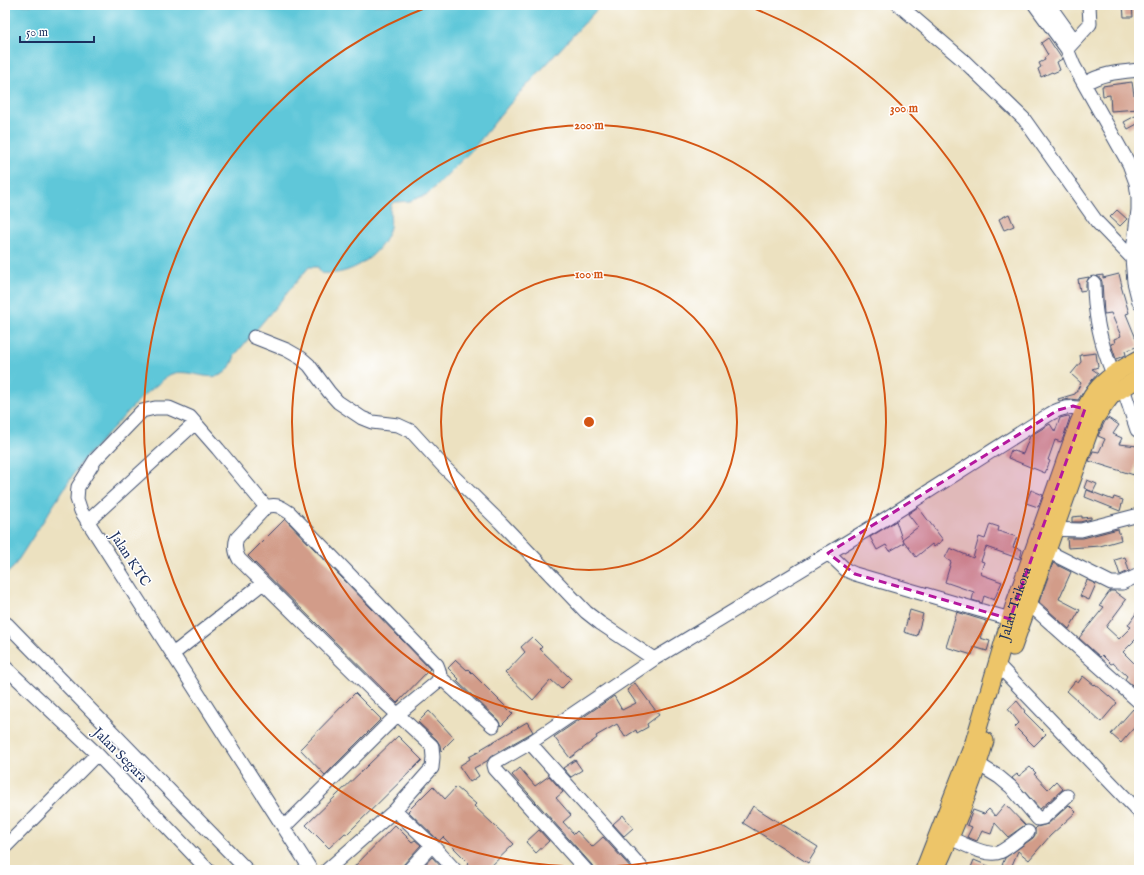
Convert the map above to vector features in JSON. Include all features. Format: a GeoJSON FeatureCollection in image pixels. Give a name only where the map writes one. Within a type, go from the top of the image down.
{"type":"FeatureCollection","features":[{"type":"Feature","properties":{"kind":"main road","name":"Jalan Trikora"},"geometry":{"type":"LineString","coordinates":[[936,870],[950,838],[978,764],[1001,668],[1010,619],[1095,418],[1112,395],[1118,381],[1139,358]]}},
{"type":"Feature","properties":{"kind":"main road","name":"Jalan Trikora"},"geometry":{"type":"LineString","coordinates":[[924,870],[1001,668],[1028,604],[1045,538],[1078,425],[1085,409],[1100,386],[1118,381],[1139,378]]}},
{"type":"Feature","properties":{"kind":"street"},"geometry":{"type":"LineString","coordinates":[[899,5],[963,60],[1024,119],[1097,222],[1132,258]]}},
{"type":"Feature","properties":{"kind":"street"},"geometry":{"type":"LineString","coordinates":[[1035,5],[1071,44]]}},
{"type":"Feature","properties":{"kind":"street"},"geometry":{"type":"LineString","coordinates":[[1049,5],[1071,44],[1074,66],[1129,164],[1136,183],[1139,197],[1132,258],[1134,282],[1139,302]]}},
{"type":"Feature","properties":{"kind":"street"},"geometry":{"type":"LineString","coordinates":[[1071,44],[1090,24],[1089,5]]}},
{"type":"Feature","properties":{"kind":"street"},"geometry":{"type":"LineString","coordinates":[[1084,84],[1098,76],[1139,70]]}},
{"type":"Feature","properties":{"kind":"street"},"geometry":{"type":"LineString","coordinates":[[1094,283],[1094,302],[1097,322],[1106,356],[1118,381],[1137,430]]}},
{"type":"Feature","properties":{"kind":"street"},"geometry":{"type":"LineString","coordinates":[[254,337],[287,350],[301,358],[309,365],[338,402],[362,418],[372,422],[398,426],[411,431],[586,612],[654,659]]}},
{"type":"Feature","properties":{"kind":"street"},"geometry":{"type":"LineString","coordinates":[[586,870],[494,767],[496,764],[530,743],[654,659],[711,626],[885,519],[1058,410],[1074,406],[1085,409]]}},
{"type":"Feature","properties":{"kind":"street","name":"Jalan KTC"},"geometry":{"type":"LineString","coordinates":[[266,507],[218,448],[190,417],[169,408],[154,408],[142,411],[95,460],[78,487],[77,499],[81,511],[311,870]]}},
{"type":"Feature","properties":{"kind":"street"},"geometry":{"type":"LineString","coordinates":[[88,522],[195,423]]}},
{"type":"Feature","properties":{"kind":"street"},"geometry":{"type":"LineString","coordinates":[[284,827],[397,715],[437,682],[440,677],[440,673],[437,665],[290,513],[278,506],[272,505],[266,507],[237,538],[235,545],[236,553],[239,559],[397,715],[432,746],[432,768],[395,810],[327,870]]}},
{"type":"Feature","properties":{"kind":"street"},"geometry":{"type":"LineString","coordinates":[[1045,538],[1139,515]]}},
{"type":"Feature","properties":{"kind":"street"},"geometry":{"type":"LineString","coordinates":[[1045,538],[1111,583],[1122,583],[1139,575]]}},
{"type":"Feature","properties":{"kind":"street"},"geometry":{"type":"LineString","coordinates":[[828,553],[846,570],[855,574],[1010,619]]}},
{"type":"Feature","properties":{"kind":"street"},"geometry":{"type":"LineString","coordinates":[[173,654],[263,583]]}},
{"type":"Feature","properties":{"kind":"street"},"geometry":{"type":"LineString","coordinates":[[1028,604],[1139,702]]}},
{"type":"Feature","properties":{"kind":"street"},"geometry":{"type":"LineString","coordinates":[[6,624],[247,870]]}},
{"type":"Feature","properties":{"kind":"street","name":"Jalan Segara"},"geometry":{"type":"LineString","coordinates":[[5,667],[97,754],[208,870]]}},
{"type":"Feature","properties":{"kind":"street"},"geometry":{"type":"LineString","coordinates":[[1001,668],[1139,812]]}},
{"type":"Feature","properties":{"kind":"street"},"geometry":{"type":"LineString","coordinates":[[440,677],[493,726]]}},
{"type":"Feature","properties":{"kind":"street"},"geometry":{"type":"LineString","coordinates":[[530,743],[641,868]]}},
{"type":"Feature","properties":{"kind":"street"},"geometry":{"type":"LineString","coordinates":[[5,848],[97,754]]}},
{"type":"Feature","properties":{"kind":"street"},"geometry":{"type":"LineString","coordinates":[[978,764],[999,776],[1011,787],[1038,819],[1043,818],[1067,796]]}},
{"type":"Feature","properties":{"kind":"street"},"geometry":{"type":"LineString","coordinates":[[395,810],[455,870]]}},
{"type":"Feature","properties":{"kind":"street"},"geometry":{"type":"LineString","coordinates":[[950,838],[982,852],[991,854],[999,853],[1028,832]]}},
{"type":"Feature","properties":{"kind":"street"},"geometry":{"type":"LineString","coordinates":[[409,870],[432,846]]}},
{"type":"Feature","properties":{"kind":"highlighted area"},"geometry":{"type":"Polygon","coordinates":[[[1073,406],[1085,409],[1010,619],[855,574],[828,553],[1058,410],[1073,406]]]}},
{"type":"Feature","properties":{"kind":"water"},"geometry":{"type":"Polygon","coordinates":[[[5,5],[601,5],[508,106],[473,149],[428,194],[410,201],[392,203],[390,209],[391,221],[387,236],[369,258],[353,268],[336,273],[321,273],[318,267],[309,267],[235,355],[230,367],[223,374],[215,376],[188,373],[169,375],[141,398],[82,461],[13,568],[5,575],[5,5]]]}},
{"type":"Feature","properties":{"kind":"building"},"geometry":{"type":"Polygon","coordinates":[[[1123,5],[1132,5],[1133,17],[1124,17],[1123,5]]]}},
{"type":"Feature","properties":{"kind":"building"},"geometry":{"type":"Polygon","coordinates":[[[1048,38],[1062,59],[1057,62],[1060,70],[1041,77],[1038,69],[1041,67],[1039,63],[1045,60],[1044,58],[1048,55],[1041,43],[1048,38]]]}},
{"type":"Feature","properties":{"kind":"building"},"geometry":{"type":"Polygon","coordinates":[[[1132,82],[1134,95],[1139,95],[1139,109],[1111,111],[1110,95],[1103,96],[1102,86],[1132,82]]]}},
{"type":"Feature","properties":{"kind":"building"},"geometry":{"type":"Polygon","coordinates":[[[1139,114],[1139,123],[1128,129],[1124,122],[1139,114]]]}},
{"type":"Feature","properties":{"kind":"building"},"geometry":{"type":"Polygon","coordinates":[[[1117,210],[1127,219],[1120,226],[1110,217],[1117,210]]]}},
{"type":"Feature","properties":{"kind":"building"},"geometry":{"type":"Polygon","coordinates":[[[1009,214],[1014,226],[1004,230],[999,219],[1009,214]]]}},
{"type":"Feature","properties":{"kind":"building"},"geometry":{"type":"Polygon","coordinates":[[[1119,274],[1129,313],[1126,314],[1139,346],[1125,351],[1126,355],[1116,359],[1111,344],[1115,343],[1114,339],[1121,336],[1111,313],[1104,314],[1102,282],[1097,276],[1103,275],[1103,278],[1119,274]]]}},
{"type":"Feature","properties":{"kind":"building"},"geometry":{"type":"Polygon","coordinates":[[[1089,277],[1086,283],[1086,290],[1080,291],[1078,279],[1089,277]]]}},
{"type":"Feature","properties":{"kind":"building"},"geometry":{"type":"Polygon","coordinates":[[[1096,353],[1098,367],[1092,369],[1098,373],[1078,400],[1070,399],[1059,401],[1058,399],[1075,394],[1081,383],[1071,374],[1081,362],[1080,355],[1096,353]]]}},
{"type":"Feature","properties":{"kind":"building"},"geometry":{"type":"Polygon","coordinates":[[[1070,417],[1063,438],[1061,442],[1055,440],[1048,460],[1050,461],[1045,473],[1008,458],[1011,450],[1023,454],[1030,436],[1050,424],[1055,432],[1060,418],[1070,417]]]}},
{"type":"Feature","properties":{"kind":"building"},"geometry":{"type":"Polygon","coordinates":[[[1108,418],[1119,425],[1113,434],[1122,438],[1119,444],[1138,446],[1134,475],[1089,461],[1093,451],[1099,452],[1105,439],[1098,436],[1108,418]]]}},
{"type":"Feature","properties":{"kind":"building"},"geometry":{"type":"Polygon","coordinates":[[[1087,480],[1097,484],[1093,492],[1084,488],[1087,480]]]}},
{"type":"Feature","properties":{"kind":"building"},"geometry":{"type":"Polygon","coordinates":[[[1031,490],[1043,495],[1038,507],[1026,503],[1031,490]]]}},
{"type":"Feature","properties":{"kind":"building"},"geometry":{"type":"Polygon","coordinates":[[[1087,490],[1113,500],[1114,497],[1123,500],[1120,511],[1085,497],[1087,490]]]}},
{"type":"Feature","properties":{"kind":"building"},"geometry":{"type":"Polygon","coordinates":[[[918,507],[943,540],[934,547],[932,544],[916,557],[903,540],[904,543],[890,551],[886,545],[877,550],[870,537],[896,521],[902,539],[918,527],[908,514],[918,507]]]}},
{"type":"Feature","properties":{"kind":"building"},"geometry":{"type":"Polygon","coordinates":[[[1082,516],[1082,518],[1091,517],[1091,519],[1080,522],[1072,522],[1072,517],[1082,516]]]}},
{"type":"Feature","properties":{"kind":"building"},"geometry":{"type":"Polygon","coordinates":[[[285,519],[430,669],[397,703],[248,556],[285,519]]]}},
{"type":"Feature","properties":{"kind":"building"},"geometry":{"type":"Polygon","coordinates":[[[990,524],[999,527],[998,531],[1017,537],[1013,547],[1022,550],[1020,559],[986,547],[981,561],[984,562],[980,574],[1002,582],[994,600],[984,596],[982,603],[972,600],[974,592],[945,582],[951,562],[945,558],[950,548],[973,558],[979,537],[985,539],[990,524]]]}},
{"type":"Feature","properties":{"kind":"building"},"geometry":{"type":"Polygon","coordinates":[[[1118,529],[1121,540],[1100,546],[1068,548],[1067,538],[1083,538],[1118,529]]]}},
{"type":"Feature","properties":{"kind":"building"},"geometry":{"type":"Polygon","coordinates":[[[1125,557],[1129,571],[1120,575],[1115,560],[1125,557]]]}},
{"type":"Feature","properties":{"kind":"building"},"geometry":{"type":"Polygon","coordinates":[[[1053,563],[1071,572],[1059,599],[1080,610],[1069,629],[1039,602],[1053,563]]]}},
{"type":"Feature","properties":{"kind":"building"},"geometry":{"type":"Polygon","coordinates":[[[1087,580],[1096,584],[1089,600],[1080,596],[1087,580]]]}},
{"type":"Feature","properties":{"kind":"building"},"geometry":{"type":"Polygon","coordinates":[[[1110,591],[1114,591],[1126,600],[1106,627],[1119,639],[1131,627],[1128,625],[1139,609],[1139,636],[1123,652],[1139,668],[1139,678],[1132,685],[1125,679],[1127,676],[1113,663],[1111,664],[1102,655],[1100,657],[1079,638],[1104,607],[1100,605],[1110,591]]]}},
{"type":"Feature","properties":{"kind":"building"},"geometry":{"type":"Polygon","coordinates":[[[910,610],[923,614],[917,636],[904,632],[910,610]]]}},
{"type":"Feature","properties":{"kind":"building"},"geometry":{"type":"Polygon","coordinates":[[[957,612],[986,621],[980,638],[990,641],[987,651],[974,647],[972,655],[946,647],[957,612]]]}},
{"type":"Feature","properties":{"kind":"building"},"geometry":{"type":"Polygon","coordinates":[[[532,637],[542,647],[540,649],[571,679],[561,689],[551,680],[533,700],[505,673],[525,652],[521,647],[532,637]]]}},
{"type":"Feature","properties":{"kind":"building"},"geometry":{"type":"Polygon","coordinates":[[[456,660],[467,670],[468,669],[513,714],[501,726],[498,720],[457,681],[459,679],[448,668],[456,660]]]}},
{"type":"Feature","properties":{"kind":"building"},"geometry":{"type":"Polygon","coordinates":[[[1083,676],[1117,703],[1101,722],[1067,691],[1075,681],[1078,683],[1083,676]]]}},
{"type":"Feature","properties":{"kind":"building"},"geometry":{"type":"Polygon","coordinates":[[[635,683],[659,715],[647,724],[648,727],[637,733],[636,730],[625,737],[617,724],[596,736],[597,738],[570,758],[554,737],[614,696],[622,710],[636,703],[627,690],[635,683]]]}},
{"type":"Feature","properties":{"kind":"building"},"geometry":{"type":"Polygon","coordinates":[[[355,693],[381,719],[325,775],[300,749],[355,693]]]}},
{"type":"Feature","properties":{"kind":"building"},"geometry":{"type":"Polygon","coordinates":[[[1017,701],[1025,711],[1024,712],[1046,734],[1034,746],[1015,727],[1019,723],[1008,709],[1017,701]]]}},
{"type":"Feature","properties":{"kind":"building"},"geometry":{"type":"Polygon","coordinates":[[[1133,709],[1139,715],[1139,722],[1121,743],[1111,734],[1133,709]]]}},
{"type":"Feature","properties":{"kind":"building"},"geometry":{"type":"Polygon","coordinates":[[[429,711],[454,738],[441,751],[437,740],[418,722],[429,711]]]}},
{"type":"Feature","properties":{"kind":"building"},"geometry":{"type":"Polygon","coordinates":[[[527,722],[533,732],[491,756],[487,761],[474,768],[479,776],[470,782],[459,766],[470,759],[469,757],[482,750],[481,749],[527,722]]]}},
{"type":"Feature","properties":{"kind":"building"},"geometry":{"type":"Polygon","coordinates":[[[398,736],[422,760],[347,834],[345,833],[329,848],[306,825],[398,736]]]}},
{"type":"Feature","properties":{"kind":"building"},"geometry":{"type":"Polygon","coordinates":[[[575,760],[582,770],[571,777],[563,768],[575,760]]]}},
{"type":"Feature","properties":{"kind":"building"},"geometry":{"type":"Polygon","coordinates":[[[1030,767],[1036,773],[1034,774],[1048,789],[1056,781],[1063,789],[1040,809],[1012,778],[1017,774],[1019,776],[1030,767]]]}},
{"type":"Feature","properties":{"kind":"building"},"geometry":{"type":"Polygon","coordinates":[[[520,768],[535,786],[549,776],[563,792],[556,798],[571,815],[563,822],[574,834],[577,831],[592,847],[603,837],[633,870],[594,870],[592,865],[512,775],[520,768]]]}},
{"type":"Feature","properties":{"kind":"building"},"geometry":{"type":"Polygon","coordinates":[[[433,786],[445,799],[456,787],[476,804],[474,806],[514,844],[487,870],[463,870],[469,863],[443,837],[439,841],[408,811],[433,786]]]}},
{"type":"Feature","properties":{"kind":"building"},"geometry":{"type":"Polygon","coordinates":[[[1005,804],[1025,825],[1008,837],[995,823],[991,834],[982,831],[977,841],[967,837],[972,827],[967,825],[973,810],[984,814],[989,809],[995,816],[1005,804]]]}},
{"type":"Feature","properties":{"kind":"building"},"geometry":{"type":"Polygon","coordinates":[[[1069,805],[1076,812],[1050,836],[1029,860],[1018,851],[1010,870],[1000,870],[1005,858],[1033,838],[1037,827],[1048,824],[1069,805]]]}},
{"type":"Feature","properties":{"kind":"building"},"geometry":{"type":"Polygon","coordinates":[[[753,806],[818,847],[808,863],[743,823],[753,806]]]}},
{"type":"Feature","properties":{"kind":"building"},"geometry":{"type":"Polygon","coordinates":[[[623,815],[633,828],[624,836],[613,824],[623,815]]]}},
{"type":"Feature","properties":{"kind":"building"},"geometry":{"type":"Polygon","coordinates":[[[395,825],[412,842],[415,840],[421,845],[403,865],[401,870],[351,870],[395,825]]]}},
{"type":"Feature","properties":{"kind":"building"},"geometry":{"type":"Polygon","coordinates":[[[539,830],[549,841],[536,853],[526,842],[539,830]]]}},
{"type":"Feature","properties":{"kind":"building"},"geometry":{"type":"Polygon","coordinates":[[[432,857],[444,870],[420,870],[432,857]]]}},
{"type":"Feature","properties":{"kind":"building"},"geometry":{"type":"Polygon","coordinates":[[[974,860],[998,870],[970,870],[974,860]]]}}]}
